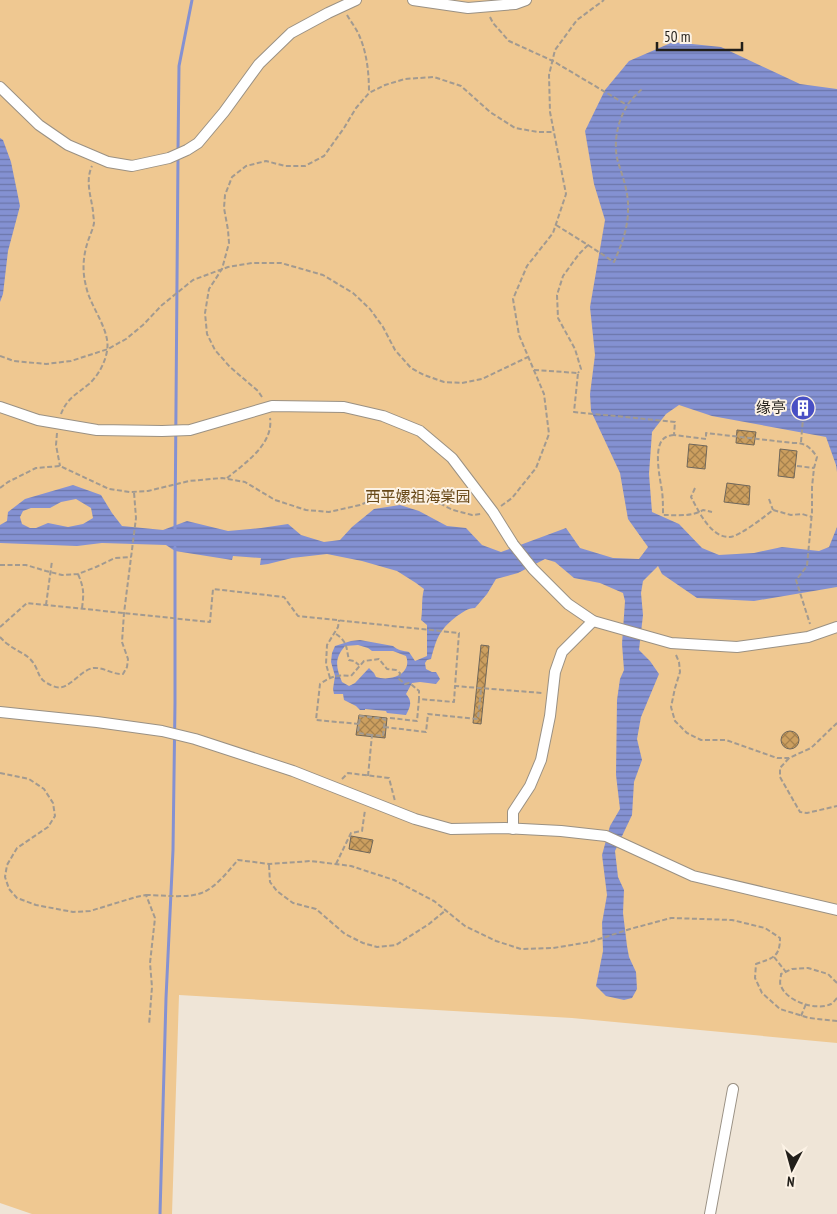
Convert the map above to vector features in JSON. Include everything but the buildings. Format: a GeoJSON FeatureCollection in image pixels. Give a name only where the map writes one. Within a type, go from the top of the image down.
{"type":"FeatureCollection","features":[{"type":"Feature","properties":{"kind":"street"},"geometry":{"type":"LineString","coordinates":[[0,87],[39,124],[68,145],[96,157],[108,162],[132,166],[169,158],[198,143],[224,112],[259,64],[290,33],[356,0]]}},
{"type":"Feature","properties":{"kind":"street"},"geometry":{"type":"LineString","coordinates":[[413,0],[468,8],[515,4],[526,0]]}},
{"type":"Feature","properties":{"kind":"street"},"geometry":{"type":"LineString","coordinates":[[0,407],[38,420],[58,424],[97,430],[162,432],[190,430],[272,406],[344,407],[383,416],[420,431],[452,458],[493,512],[513,544],[533,570],[568,604],[592,621],[671,643],[737,647],[808,637],[837,627]]}},
{"type":"Feature","properties":{"kind":"street"},"geometry":{"type":"LineString","coordinates":[[513,829],[512,812],[530,786],[541,760],[550,716],[554,672],[562,652],[592,621]]}},
{"type":"Feature","properties":{"kind":"street"},"geometry":{"type":"LineString","coordinates":[[0,712],[162,731],[195,739],[292,771],[451,830],[513,829],[561,831],[606,836],[693,876],[837,910]]}},
{"type":"Feature","properties":{"kind":"street"},"geometry":{"type":"LineString","coordinates":[[710,1214],[733,1089]]}},
{"type":"Feature","properties":{"kind":"path"},"geometry":{"type":"LineString","coordinates":[[0,488],[36,468],[60,466],[109,488],[130,492],[226,478],[245,482],[275,500],[306,510],[329,512],[360,505],[389,492],[406,490],[427,496],[453,510],[472,515],[493,512],[512,498],[536,468],[549,434],[544,394],[519,335],[514,299],[527,266],[553,233],[566,194],[550,112],[549,75],[556,50],[577,20],[604,0]]}},
{"type":"Feature","properties":{"kind":"path"},"geometry":{"type":"LineString","coordinates":[[342,6],[359,36],[364,50],[369,74],[369,93]]}},
{"type":"Feature","properties":{"kind":"path"},"geometry":{"type":"LineString","coordinates":[[486,7],[493,23],[509,41],[553,61],[627,105]]}},
{"type":"Feature","properties":{"kind":"path"},"geometry":{"type":"LineString","coordinates":[[226,478],[246,464],[257,452],[267,436],[271,421],[267,407],[258,390],[230,367],[215,350],[207,334],[205,313],[209,289],[222,269],[229,243],[224,208],[225,195],[232,177],[246,166],[266,161],[285,166],[305,166],[324,156],[356,108],[369,93],[404,79],[434,77],[461,86],[490,112],[515,128],[538,132],[554,132]]}},
{"type":"Feature","properties":{"kind":"path"},"geometry":{"type":"LineString","coordinates":[[556,225],[614,262],[626,227],[629,209],[627,194],[617,159],[618,124],[627,105],[642,89]]}},
{"type":"Feature","properties":{"kind":"path"},"geometry":{"type":"LineString","coordinates":[[60,466],[56,445],[58,424],[64,406],[73,396],[90,383],[104,365],[108,349],[107,338],[85,286],[83,263],[94,222],[88,185],[90,170],[96,157]]}},
{"type":"Feature","properties":{"kind":"path"},"geometry":{"type":"LineString","coordinates":[[588,245],[578,254],[562,276],[558,295],[558,318],[575,349],[581,369],[578,373],[574,412],[675,422],[674,435]]}},
{"type":"Feature","properties":{"kind":"path"},"geometry":{"type":"LineString","coordinates":[[0,356],[14,361],[46,364],[71,361],[108,349],[126,339],[143,325],[165,302],[192,280],[228,266],[252,263],[281,263],[323,275],[353,293],[370,309],[383,327],[395,350],[411,368],[424,375],[444,382],[462,383],[482,379],[528,357]]}},
{"type":"Feature","properties":{"kind":"path"},"geometry":{"type":"LineString","coordinates":[[534,370],[578,373]]}},
{"type":"Feature","properties":{"kind":"path"},"geometry":{"type":"LineString","coordinates":[[801,443],[804,407]]}},
{"type":"Feature","properties":{"kind":"path"},"geometry":{"type":"LineString","coordinates":[[712,512],[704,510],[689,514],[663,515],[658,452],[662,440],[667,436],[674,435],[706,439],[706,433],[801,443],[812,449],[817,457],[814,468],[807,566],[796,580],[813,635]]}},
{"type":"Feature","properties":{"kind":"path"},"geometry":{"type":"LineString","coordinates":[[797,466],[814,468]]}},
{"type":"Feature","properties":{"kind":"path"},"geometry":{"type":"LineString","coordinates":[[694,488],[692,497],[699,512],[708,525],[719,535],[731,537],[744,531],[773,510]]}},
{"type":"Feature","properties":{"kind":"path"},"geometry":{"type":"LineString","coordinates":[[0,637],[8,645],[25,654],[32,661],[44,682],[57,688],[67,686],[81,674],[92,668],[123,674],[127,667],[128,659],[122,642],[135,523],[134,492]]}},
{"type":"Feature","properties":{"kind":"path"},"geometry":{"type":"LineString","coordinates":[[769,499],[773,510]]}},
{"type":"Feature","properties":{"kind":"path"},"geometry":{"type":"LineString","coordinates":[[773,510],[792,515],[802,514],[812,517]]}},
{"type":"Feature","properties":{"kind":"path"},"geometry":{"type":"LineString","coordinates":[[0,565],[26,565],[62,575],[78,574],[115,558],[131,557]]}},
{"type":"Feature","properties":{"kind":"path"},"geometry":{"type":"LineString","coordinates":[[46,605],[52,561]]}},
{"type":"Feature","properties":{"kind":"path"},"geometry":{"type":"LineString","coordinates":[[78,574],[83,584],[82,608]]}},
{"type":"Feature","properties":{"kind":"path"},"geometry":{"type":"LineString","coordinates":[[0,628],[27,603],[210,622],[213,589],[284,597],[298,616],[459,633],[454,702],[419,699]]}},
{"type":"Feature","properties":{"kind":"path"},"geometry":{"type":"LineString","coordinates":[[330,678],[326,664],[327,645],[335,634],[339,620]]}},
{"type":"Feature","properties":{"kind":"path"},"geometry":{"type":"LineString","coordinates":[[335,634],[342,638],[348,649],[349,660],[359,665]]}},
{"type":"Feature","properties":{"kind":"path"},"geometry":{"type":"LineString","coordinates":[[671,643],[679,662],[680,672],[671,707],[675,721],[687,733],[701,740],[726,740],[777,758],[789,758]]}},
{"type":"Feature","properties":{"kind":"path"},"geometry":{"type":"LineString","coordinates":[[359,724],[316,720],[320,684],[330,678],[342,675],[350,676],[364,661],[379,660],[386,669],[400,672],[399,679],[405,684],[412,684],[419,691],[417,721],[390,718]]}},
{"type":"Feature","properties":{"kind":"path"},"geometry":{"type":"LineString","coordinates":[[455,686],[552,694]]}},
{"type":"Feature","properties":{"kind":"path"},"geometry":{"type":"LineString","coordinates":[[384,727],[426,732],[428,714],[478,719],[481,688]]}},
{"type":"Feature","properties":{"kind":"path"},"geometry":{"type":"LineString","coordinates":[[360,716],[385,719],[384,727],[383,736],[358,733],[360,716]]}},
{"type":"Feature","properties":{"kind":"path"},"geometry":{"type":"LineString","coordinates":[[837,723],[811,748],[789,758],[780,768],[780,777],[800,812],[837,806]]}},
{"type":"Feature","properties":{"kind":"path"},"geometry":{"type":"LineString","coordinates":[[368,776],[372,735]]}},
{"type":"Feature","properties":{"kind":"path"},"geometry":{"type":"LineString","coordinates":[[0,773],[29,779],[44,789],[53,802],[55,816],[48,827],[17,848],[7,865],[5,877],[9,889],[17,898],[36,905],[73,912],[90,911],[146,895],[186,896],[203,892],[211,887],[238,860],[269,864],[310,860],[351,866],[394,880],[434,901],[464,926],[496,941],[521,949],[553,948],[598,940],[671,918],[732,920],[765,928],[780,938],[780,949],[774,957],[756,964],[755,978],[762,993],[780,1009],[809,1018],[837,1021]]}},
{"type":"Feature","properties":{"kind":"path"},"geometry":{"type":"LineString","coordinates":[[333,787],[348,773],[389,778],[399,812]]}},
{"type":"Feature","properties":{"kind":"path"},"geometry":{"type":"LineString","coordinates":[[336,864],[351,832],[362,831],[367,800]]}},
{"type":"Feature","properties":{"kind":"path"},"geometry":{"type":"LineString","coordinates":[[269,864],[270,882],[277,891],[293,903],[316,909],[345,934],[363,943],[377,946],[396,945],[429,924],[446,910]]}},
{"type":"Feature","properties":{"kind":"path"},"geometry":{"type":"LineString","coordinates":[[146,895],[155,918],[150,963],[152,987],[149,1025]]}},
{"type":"Feature","properties":{"kind":"path"},"geometry":{"type":"LineString","coordinates":[[774,957],[786,972]]}},
{"type":"Feature","properties":{"kind":"path"},"geometry":{"type":"LineString","coordinates":[[837,983],[828,974],[808,968],[792,969],[781,974],[780,985],[786,994],[798,1002],[806,1004],[817,1006],[832,1003],[837,998]]}},
{"type":"Feature","properties":{"kind":"path"},"geometry":{"type":"LineString","coordinates":[[802,1016],[806,1004]]}},
{"type":"Feature","properties":{"kind":"green space","name":"西平嫘祖海棠园"},"geometry":{"type":"Polygon","coordinates":[[[0,0],[837,0],[837,1043],[572,1018],[179,995],[172,1214],[32,1214],[0,1203],[0,0]]]}},
{"type":"Feature","properties":{"kind":"water"},"geometry":{"type":"Polygon","coordinates":[[[673,42],[721,47],[800,84],[837,89],[837,472],[826,437],[712,416],[679,405],[666,414],[652,432],[649,474],[652,512],[679,524],[702,548],[719,555],[754,553],[782,547],[819,551],[829,547],[837,527],[837,587],[754,601],[697,598],[662,574],[658,566],[643,581],[641,593],[643,615],[639,650],[659,674],[641,717],[637,739],[642,760],[634,782],[632,815],[615,851],[618,877],[624,890],[623,913],[627,946],[629,957],[636,972],[637,989],[632,998],[624,1000],[606,996],[596,986],[603,951],[602,923],[607,895],[602,855],[610,826],[620,809],[616,775],[617,700],[620,679],[624,670],[622,644],[625,601],[623,593],[600,583],[574,578],[555,562],[545,559],[518,573],[496,579],[487,594],[475,608],[468,609],[457,616],[439,635],[431,659],[425,663],[426,669],[436,672],[440,679],[436,684],[412,683],[406,694],[410,707],[406,715],[387,713],[386,711],[360,710],[344,700],[343,694],[334,694],[335,676],[331,662],[335,646],[360,640],[393,646],[409,652],[415,661],[427,656],[427,625],[421,620],[424,589],[397,571],[327,554],[292,558],[260,565],[261,558],[233,556],[232,560],[175,551],[166,545],[102,543],[77,546],[0,543],[0,525],[7,521],[8,512],[25,499],[73,485],[101,495],[122,526],[163,530],[187,521],[228,531],[288,524],[301,535],[324,542],[340,540],[352,527],[374,509],[400,505],[419,511],[447,526],[466,528],[482,545],[501,552],[566,528],[580,548],[613,558],[639,559],[648,547],[628,519],[620,473],[591,411],[590,394],[595,355],[590,307],[605,220],[594,184],[585,131],[605,90],[629,61],[673,42]],[[76,499],[61,502],[50,508],[31,508],[23,511],[20,517],[22,524],[30,528],[36,528],[48,523],[68,527],[83,524],[93,518],[91,508],[76,499]],[[358,645],[345,646],[339,655],[337,663],[342,682],[349,686],[355,683],[369,668],[376,677],[386,678],[401,674],[406,668],[406,656],[393,651],[372,651],[358,645]]]}},
{"type":"Feature","properties":{"kind":"water"},"geometry":{"type":"Polygon","coordinates":[[[0,138],[3,140],[11,162],[20,206],[8,251],[3,294],[0,302],[0,138]]]}},
{"type":"Feature","properties":{"kind":"waterway"},"geometry":{"type":"LineString","coordinates":[[178,151],[179,66],[192,0]]}},
{"type":"Feature","properties":{"kind":"waterway"},"geometry":{"type":"LineString","coordinates":[[175,529],[178,157]]}},
{"type":"Feature","properties":{"kind":"waterway"},"geometry":{"type":"LineString","coordinates":[[160,1214],[166,998],[173,850],[175,547]]}},
{"type":"Feature","properties":{"kind":"place","name":"缘亭"},"geometry":{"type":"Point","coordinates":[803,408]}}]}
